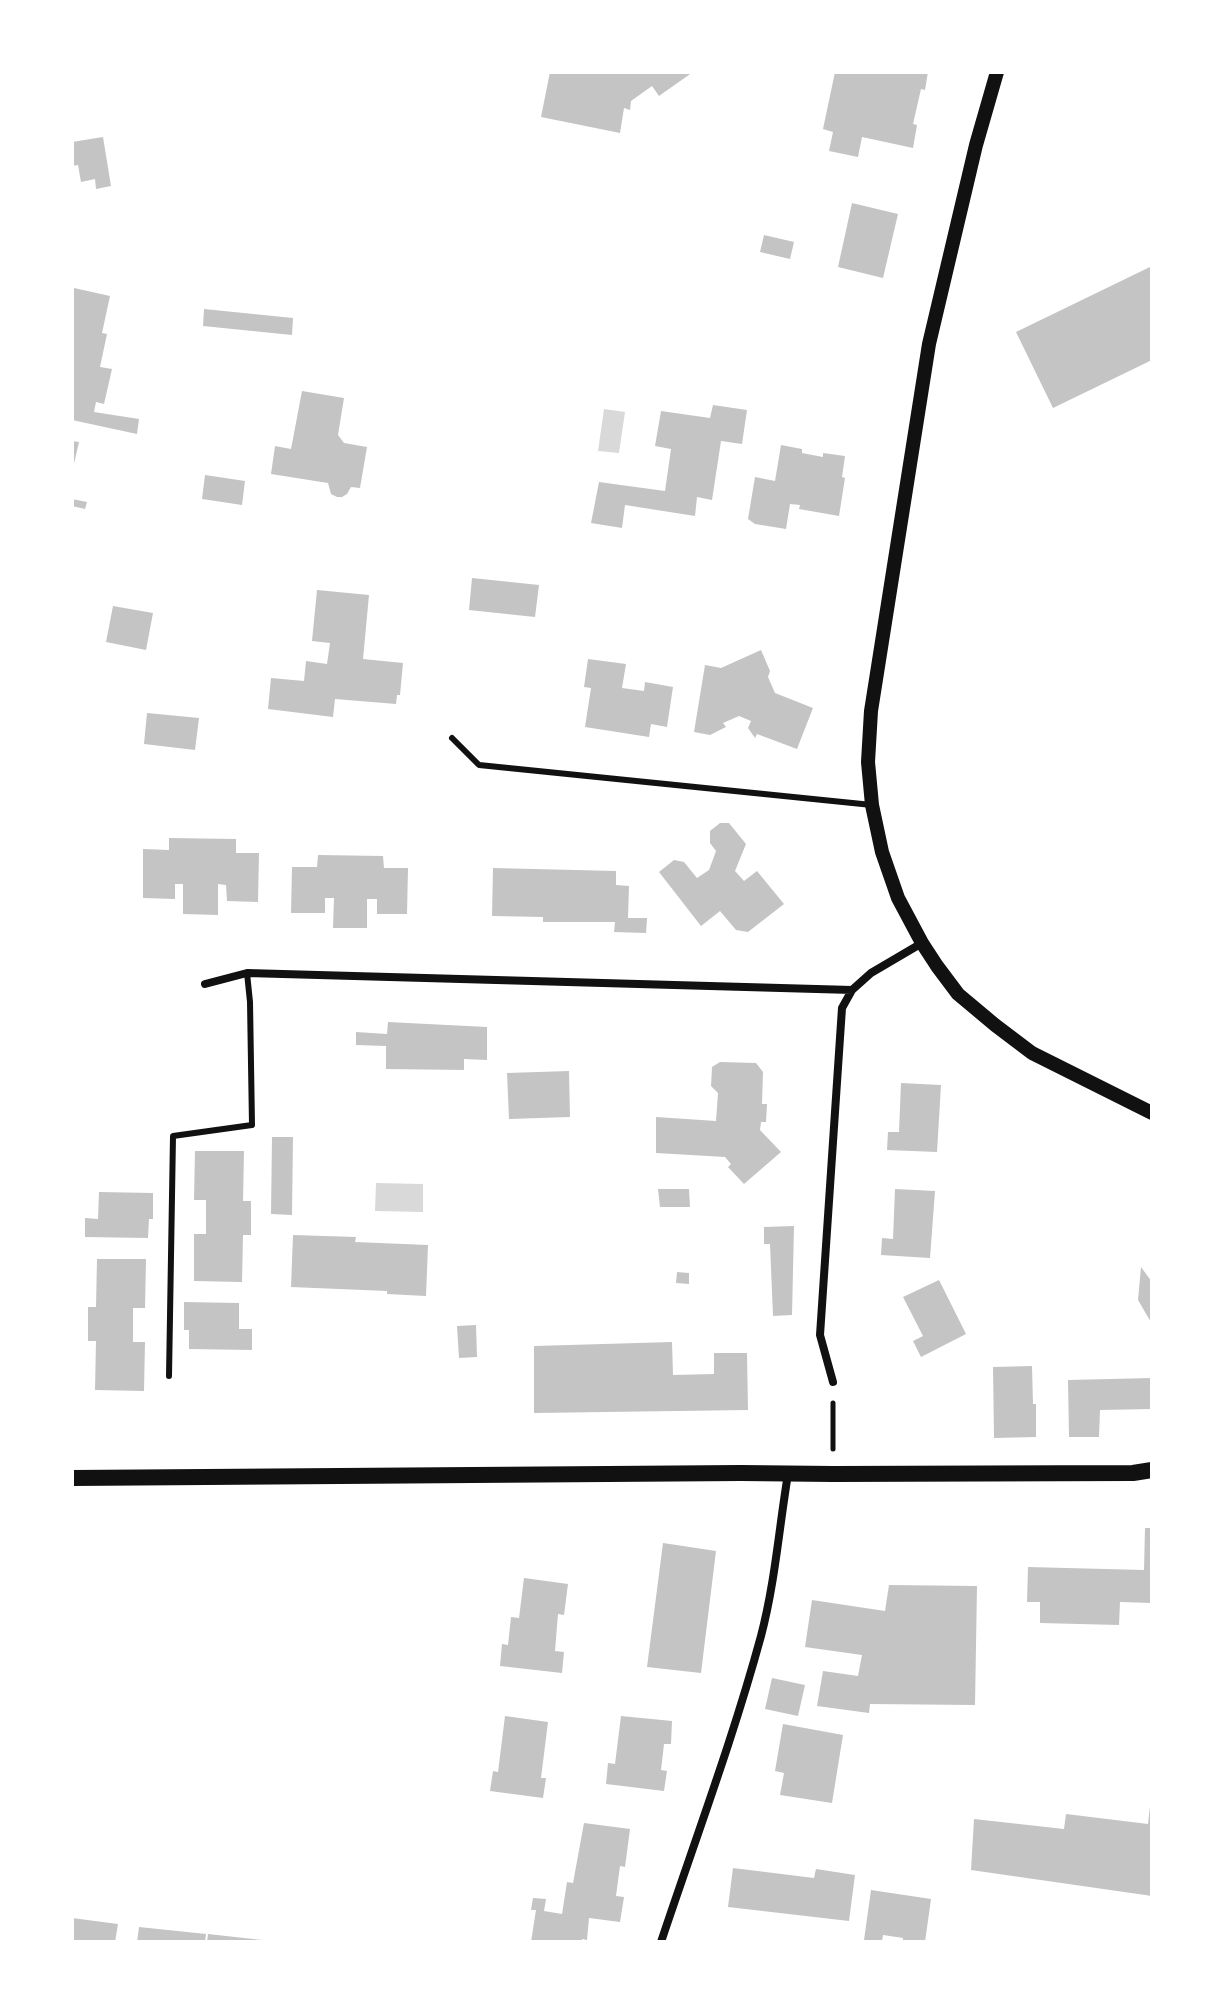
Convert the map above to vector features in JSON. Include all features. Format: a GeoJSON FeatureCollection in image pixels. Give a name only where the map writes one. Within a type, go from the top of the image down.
{"type":"FeatureCollection","features":[{"type":"Feature","properties":{"kind":"main road"},"geometry":{"type":"LineString","coordinates":[[72,1478],[1152,1473]]}},
{"type":"Feature","properties":{"kind":"street"},"geometry":{"type":"LineString","coordinates":[[997,72],[976,145],[929,344],[871,711],[868,762],[872,805],[882,852],[898,898],[922,943],[958,994],[1032,1053],[1152,1113]]}},
{"type":"Feature","properties":{"kind":"street"},"geometry":{"type":"LineString","coordinates":[[833,1382],[820,1335],[842,1008],[852,990],[871,973],[922,943]]}},
{"type":"Feature","properties":{"kind":"street"},"geometry":{"type":"LineString","coordinates":[[205,984],[247,973],[852,990]]}},
{"type":"Feature","properties":{"kind":"street"},"geometry":{"type":"LineString","coordinates":[[661,1942],[762,1634],[777,1559],[788,1473]]}},
{"type":"Feature","properties":{"kind":"lane"},"geometry":{"type":"LineString","coordinates":[[452,738],[479,765],[872,805]]}},
{"type":"Feature","properties":{"kind":"lane"},"geometry":{"type":"LineString","coordinates":[[169,1376],[173,1136],[252,1125],[247,973]]}},
{"type":"Feature","properties":{"kind":"path"},"geometry":{"type":"LineString","coordinates":[[833,1382],[833,1474]]}},
{"type":"Feature","properties":{"kind":"shaded area"},"geometry":{"type":"Polygon","coordinates":[[[604,409],[625,412],[619,453],[598,451],[604,409]]]}},
{"type":"Feature","properties":{"kind":"shaded area"},"geometry":{"type":"Polygon","coordinates":[[[376,1183],[423,1184],[423,1212],[375,1211],[376,1183]]]}},
{"type":"Feature","properties":{"kind":"building"},"geometry":{"type":"Polygon","coordinates":[[[550,72],[693,72],[659,96],[652,86],[631,101],[630,110],[624,108],[620,133],[541,117],[550,72]]]}},
{"type":"Feature","properties":{"kind":"building"},"geometry":{"type":"Polygon","coordinates":[[[835,72],[928,72],[913,124],[917,125],[913,148],[862,137],[858,157],[829,151],[833,132],[823,129],[835,72]]]}},
{"type":"Feature","properties":{"kind":"building"},"geometry":{"type":"Polygon","coordinates":[[[103,137],[111,186],[96,189],[95,179],[81,182],[78,165],[72,166],[72,142],[103,137]]]}},
{"type":"Feature","properties":{"kind":"building"},"geometry":{"type":"Polygon","coordinates":[[[852,203],[898,214],[883,278],[838,267],[852,203]]]}},
{"type":"Feature","properties":{"kind":"building"},"geometry":{"type":"Polygon","coordinates":[[[764,235],[794,242],[790,259],[760,252],[764,235]]]}},
{"type":"Feature","properties":{"kind":"building"},"geometry":{"type":"Polygon","coordinates":[[[1152,266],[1152,360],[1053,408],[1016,332],[1152,266]]]}},
{"type":"Feature","properties":{"kind":"building"},"geometry":{"type":"Polygon","coordinates":[[[74,288],[110,296],[102,333],[107,334],[100,367],[112,369],[104,404],[96,402],[94,412],[139,419],[137,434],[72,420],[74,288]]]}},
{"type":"Feature","properties":{"kind":"building"},"geometry":{"type":"Polygon","coordinates":[[[204,309],[293,318],[292,335],[203,326],[204,309]]]}},
{"type":"Feature","properties":{"kind":"building"},"geometry":{"type":"Polygon","coordinates":[[[302,391],[344,398],[338,435],[344,443],[367,447],[360,488],[351,487],[342,497],[331,494],[328,483],[271,474],[275,446],[291,449],[302,391]]]}},
{"type":"Feature","properties":{"kind":"building"},"geometry":{"type":"Polygon","coordinates":[[[713,405],[747,410],[742,444],[721,441],[712,500],[697,497],[695,516],[625,505],[622,528],[591,523],[599,482],[665,491],[671,449],[655,446],[661,411],[710,418],[713,405]]]}},
{"type":"Feature","properties":{"kind":"building"},"geometry":{"type":"Polygon","coordinates":[[[72,441],[79,442],[73,468],[72,468],[72,441]]]}},
{"type":"Feature","properties":{"kind":"building"},"geometry":{"type":"Polygon","coordinates":[[[781,445],[823,457],[823,453],[845,456],[839,516],[799,509],[800,505],[790,504],[786,529],[755,524],[748,519],[755,477],[775,481],[781,445]]]}},
{"type":"Feature","properties":{"kind":"building"},"geometry":{"type":"Polygon","coordinates":[[[205,475],[245,481],[242,505],[202,499],[205,475]]]}},
{"type":"Feature","properties":{"kind":"building"},"geometry":{"type":"Polygon","coordinates":[[[72,499],[87,502],[85,509],[72,506],[72,499]]]}},
{"type":"Feature","properties":{"kind":"building"},"geometry":{"type":"Polygon","coordinates":[[[472,578],[539,585],[535,617],[469,610],[472,578]]]}},
{"type":"Feature","properties":{"kind":"building"},"geometry":{"type":"Polygon","coordinates":[[[317,590],[369,595],[363,659],[403,663],[400,695],[397,695],[396,704],[335,699],[333,717],[268,709],[271,678],[304,681],[306,661],[327,664],[330,643],[312,641],[317,590]]]}},
{"type":"Feature","properties":{"kind":"building"},"geometry":{"type":"Polygon","coordinates":[[[113,606],[153,613],[146,650],[106,642],[113,606]]]}},
{"type":"Feature","properties":{"kind":"building"},"geometry":{"type":"Polygon","coordinates":[[[761,650],[775,693],[813,708],[797,749],[757,734],[755,738],[748,728],[751,721],[739,716],[723,723],[726,727],[710,735],[694,732],[705,665],[721,668],[761,650]]]}},
{"type":"Feature","properties":{"kind":"building"},"geometry":{"type":"Polygon","coordinates":[[[588,659],[626,664],[622,688],[644,691],[645,682],[673,687],[667,727],[651,724],[649,737],[585,727],[591,688],[584,687],[588,659]]]}},
{"type":"Feature","properties":{"kind":"building"},"geometry":{"type":"Polygon","coordinates":[[[147,713],[199,718],[195,750],[144,744],[147,713]]]}},
{"type":"Feature","properties":{"kind":"building"},"geometry":{"type":"Polygon","coordinates":[[[720,823],[729,823],[746,844],[735,871],[744,881],[757,871],[784,904],[748,932],[736,930],[720,911],[701,926],[659,872],[674,860],[684,862],[697,878],[709,870],[716,851],[710,843],[710,831],[720,823]]]}},
{"type":"Feature","properties":{"kind":"building"},"geometry":{"type":"Polygon","coordinates":[[[169,838],[236,839],[236,853],[259,853],[258,902],[227,901],[226,885],[218,884],[218,915],[183,914],[183,884],[175,884],[175,899],[143,898],[143,849],[169,850],[169,838]]]}},
{"type":"Feature","properties":{"kind":"building"},"geometry":{"type":"Polygon","coordinates":[[[318,855],[383,856],[384,868],[408,868],[407,914],[377,914],[377,899],[367,899],[367,928],[333,928],[334,898],[325,898],[325,913],[291,913],[292,867],[317,867],[318,855]]]}},
{"type":"Feature","properties":{"kind":"building"},"geometry":{"type":"Polygon","coordinates":[[[493,868],[616,871],[616,885],[629,886],[628,918],[647,918],[646,933],[614,932],[615,922],[543,922],[543,917],[492,916],[493,868]]]}},
{"type":"Feature","properties":{"kind":"building"},"geometry":{"type":"Polygon","coordinates":[[[388,1022],[487,1027],[487,1060],[464,1059],[464,1070],[386,1069],[386,1046],[356,1045],[356,1032],[387,1034],[388,1022]]]}},
{"type":"Feature","properties":{"kind":"building"},"geometry":{"type":"Polygon","coordinates":[[[720,1062],[756,1063],[763,1072],[762,1104],[767,1104],[766,1122],[761,1122],[760,1130],[781,1152],[744,1184],[728,1167],[731,1164],[725,1157],[656,1153],[656,1117],[716,1121],[718,1093],[711,1086],[712,1067],[720,1062]]]}},
{"type":"Feature","properties":{"kind":"building"},"geometry":{"type":"Polygon","coordinates":[[[569,1071],[570,1117],[509,1119],[507,1073],[569,1071]]]}},
{"type":"Feature","properties":{"kind":"building"},"geometry":{"type":"Polygon","coordinates":[[[901,1083],[941,1085],[937,1152],[887,1150],[888,1132],[899,1132],[901,1083]]]}},
{"type":"Feature","properties":{"kind":"building"},"geometry":{"type":"Polygon","coordinates":[[[272,1137],[293,1137],[292,1215],[271,1214],[272,1137]]]}},
{"type":"Feature","properties":{"kind":"building"},"geometry":{"type":"Polygon","coordinates":[[[195,1151],[244,1151],[243,1201],[251,1201],[251,1235],[243,1235],[242,1282],[194,1281],[194,1234],[206,1234],[206,1200],[194,1200],[195,1151]]]}},
{"type":"Feature","properties":{"kind":"building"},"geometry":{"type":"Polygon","coordinates":[[[658,1189],[689,1189],[690,1207],[660,1207],[658,1189]]]}},
{"type":"Feature","properties":{"kind":"building"},"geometry":{"type":"Polygon","coordinates":[[[895,1189],[935,1191],[930,1258],[881,1255],[882,1238],[893,1239],[895,1189]]]}},
{"type":"Feature","properties":{"kind":"building"},"geometry":{"type":"Polygon","coordinates":[[[99,1192],[153,1193],[153,1219],[149,1219],[148,1238],[85,1237],[85,1218],[98,1219],[99,1192]]]}},
{"type":"Feature","properties":{"kind":"building"},"geometry":{"type":"Polygon","coordinates":[[[794,1226],[792,1315],[773,1316],[770,1244],[764,1244],[764,1227],[794,1226]]]}},
{"type":"Feature","properties":{"kind":"building"},"geometry":{"type":"Polygon","coordinates":[[[293,1235],[356,1237],[355,1242],[428,1245],[426,1296],[291,1287],[293,1235]]]}},
{"type":"Feature","properties":{"kind":"building"},"geometry":{"type":"Polygon","coordinates":[[[97,1259],[146,1259],[145,1308],[133,1308],[133,1342],[145,1342],[144,1391],[95,1390],[96,1341],[88,1341],[88,1307],[96,1307],[97,1259]]]}},
{"type":"Feature","properties":{"kind":"building"},"geometry":{"type":"Polygon","coordinates":[[[1141,1267],[1152,1282],[1152,1324],[1138,1300],[1141,1267]]]}},
{"type":"Feature","properties":{"kind":"building"},"geometry":{"type":"Polygon","coordinates":[[[677,1272],[689,1273],[689,1284],[676,1283],[677,1272]]]}},
{"type":"Feature","properties":{"kind":"building"},"geometry":{"type":"Polygon","coordinates":[[[939,1280],[966,1334],[921,1357],[913,1341],[923,1336],[903,1297],[939,1280]]]}},
{"type":"Feature","properties":{"kind":"building"},"geometry":{"type":"Polygon","coordinates":[[[184,1302],[239,1303],[239,1329],[252,1329],[252,1350],[189,1349],[189,1330],[184,1330],[184,1302]]]}},
{"type":"Feature","properties":{"kind":"building"},"geometry":{"type":"Polygon","coordinates":[[[476,1325],[477,1357],[459,1358],[457,1326],[476,1325]]]}},
{"type":"Feature","properties":{"kind":"building"},"geometry":{"type":"Polygon","coordinates":[[[672,1342],[673,1375],[714,1374],[714,1353],[747,1353],[748,1410],[534,1413],[534,1346],[672,1342]]]}},
{"type":"Feature","properties":{"kind":"building"},"geometry":{"type":"Polygon","coordinates":[[[1032,1366],[1036,1437],[994,1438],[993,1367],[1032,1366]]]}},
{"type":"Feature","properties":{"kind":"building"},"geometry":{"type":"Polygon","coordinates":[[[1152,1378],[1152,1409],[1100,1410],[1099,1437],[1069,1437],[1068,1380],[1152,1378]]]}},
{"type":"Feature","properties":{"kind":"building"},"geometry":{"type":"Polygon","coordinates":[[[1145,1528],[1152,1528],[1152,1603],[1120,1602],[1119,1625],[1040,1623],[1040,1602],[1027,1602],[1028,1567],[1144,1570],[1145,1528]]]}},
{"type":"Feature","properties":{"kind":"building"},"geometry":{"type":"Polygon","coordinates":[[[663,1543],[716,1551],[701,1673],[647,1667],[663,1543]]]}},
{"type":"Feature","properties":{"kind":"building"},"geometry":{"type":"Polygon","coordinates":[[[524,1578],[568,1584],[564,1615],[558,1614],[555,1651],[564,1652],[562,1673],[500,1666],[502,1644],[508,1645],[511,1617],[519,1618],[524,1578]]]}},
{"type":"Feature","properties":{"kind":"building"},"geometry":{"type":"Polygon","coordinates":[[[889,1585],[977,1586],[975,1705],[870,1704],[869,1713],[817,1706],[823,1671],[858,1676],[862,1655],[805,1647],[812,1600],[885,1611],[889,1585]]]}},
{"type":"Feature","properties":{"kind":"building"},"geometry":{"type":"Polygon","coordinates":[[[772,1678],[805,1685],[798,1716],[765,1709],[772,1678]]]}},
{"type":"Feature","properties":{"kind":"building"},"geometry":{"type":"Polygon","coordinates":[[[505,1716],[548,1722],[541,1778],[546,1778],[543,1798],[490,1791],[493,1771],[498,1772],[505,1716]]]}},
{"type":"Feature","properties":{"kind":"building"},"geometry":{"type":"Polygon","coordinates":[[[621,1716],[672,1721],[671,1744],[664,1744],[661,1770],[667,1771],[664,1791],[606,1784],[608,1763],[615,1764],[621,1716]]]}},
{"type":"Feature","properties":{"kind":"building"},"geometry":{"type":"Polygon","coordinates":[[[783,1724],[843,1735],[832,1803],[780,1795],[784,1773],[775,1771],[783,1724]]]}},
{"type":"Feature","properties":{"kind":"building"},"geometry":{"type":"Polygon","coordinates":[[[1150,1806],[1152,1896],[971,1870],[974,1819],[1064,1829],[1066,1814],[1148,1824],[1150,1806]]]}},
{"type":"Feature","properties":{"kind":"building"},"geometry":{"type":"Polygon","coordinates":[[[584,1823],[630,1829],[625,1867],[620,1866],[616,1896],[624,1897],[620,1922],[589,1918],[587,1940],[582,1939],[582,1942],[531,1942],[536,1910],[531,1910],[533,1898],[546,1899],[544,1911],[562,1914],[567,1882],[573,1883],[584,1823]]]}},
{"type":"Feature","properties":{"kind":"building"},"geometry":{"type":"Polygon","coordinates":[[[733,1868],[814,1878],[816,1869],[855,1875],[849,1921],[728,1907],[733,1868]]]}},
{"type":"Feature","properties":{"kind":"building"},"geometry":{"type":"Polygon","coordinates":[[[871,1890],[931,1899],[925,1942],[903,1942],[903,1938],[883,1935],[882,1942],[864,1940],[871,1890]]]}},
{"type":"Feature","properties":{"kind":"building"},"geometry":{"type":"Polygon","coordinates":[[[72,1918],[118,1924],[115,1942],[72,1942],[72,1918]]]}},
{"type":"Feature","properties":{"kind":"building"},"geometry":{"type":"Polygon","coordinates":[[[139,1927],[206,1934],[205,1942],[137,1942],[139,1927]]]}},
{"type":"Feature","properties":{"kind":"building"},"geometry":{"type":"Polygon","coordinates":[[[208,1934],[262,1940],[262,1942],[207,1942],[208,1934]]]}}]}
